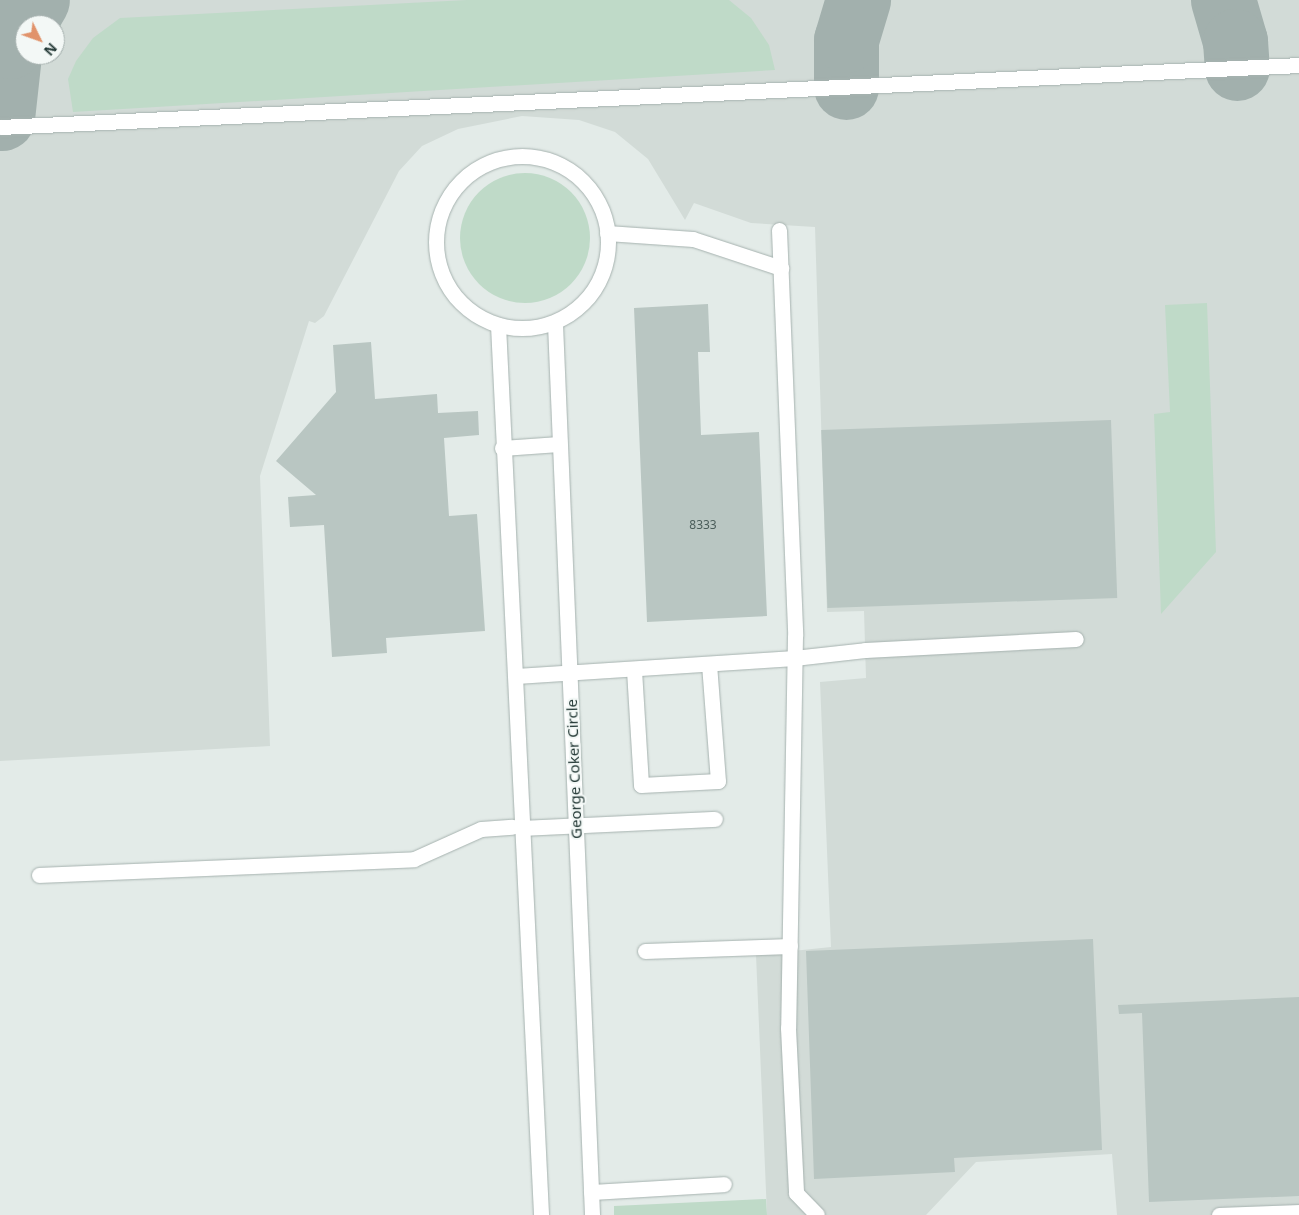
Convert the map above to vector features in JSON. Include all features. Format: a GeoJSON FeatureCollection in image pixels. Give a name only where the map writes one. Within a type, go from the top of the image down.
{"type":"FeatureCollection","features":[{"type":"Feature","properties":{"kind":"street"},"geometry":{"type":"LineString","coordinates":[[0,127],[1299,65]]}},
{"type":"Feature","properties":{"kind":"street"},"geometry":{"type":"LineString","coordinates":[[527,156],[553,161],[575,173],[595,195],[606,220],[608,249],[602,274],[592,293],[574,311],[554,324],[498,325],[472,313],[452,293],[438,261],[436,237],[443,208],[461,181],[478,167],[502,158],[527,156]]}},
{"type":"Feature","properties":{"kind":"street"},"geometry":{"type":"LineString","coordinates":[[779,230],[794,658],[788,1028],[796,1193],[817,1215]]}},
{"type":"Feature","properties":{"kind":"street"},"geometry":{"type":"LineString","coordinates":[[607,233],[693,239],[781,268]]}},
{"type":"Feature","properties":{"kind":"street","name":"George Coker Circle"},"geometry":{"type":"LineString","coordinates":[[554,324],[592,1215]]}},
{"type":"Feature","properties":{"kind":"street"},"geometry":{"type":"LineString","coordinates":[[498,325],[502,448],[516,676],[518,828],[541,1215]]}},
{"type":"Feature","properties":{"kind":"street"},"geometry":{"type":"LineString","coordinates":[[502,448],[559,444]]}},
{"type":"Feature","properties":{"kind":"street"},"geometry":{"type":"LineString","coordinates":[[516,676],[634,670],[794,658],[865,650],[1076,639]]}},
{"type":"Feature","properties":{"kind":"street"},"geometry":{"type":"LineString","coordinates":[[634,670],[641,785],[718,781],[708,664]]}},
{"type":"Feature","properties":{"kind":"street"},"geometry":{"type":"LineString","coordinates":[[39,876],[414,859],[481,828],[715,819]]}},
{"type":"Feature","properties":{"kind":"street"},"geometry":{"type":"LineString","coordinates":[[645,952],[790,946]]}},
{"type":"Feature","properties":{"kind":"street"},"geometry":{"type":"LineString","coordinates":[[591,1192],[724,1184]]}},
{"type":"Feature","properties":{"kind":"street"},"geometry":{"type":"LineString","coordinates":[[1219,1215],[1299,1212]]}},
{"type":"Feature","properties":{"kind":"shaded area"},"geometry":{"type":"Polygon","coordinates":[[[0,0],[1299,0],[1299,1215],[1117,1215],[1112,1154],[976,1162],[926,1215],[767,1215],[756,955],[831,947],[820,682],[866,678],[864,611],[827,612],[815,227],[751,223],[694,203],[685,220],[648,159],[615,132],[579,120],[522,116],[458,129],[422,146],[399,171],[324,316],[315,323],[309,321],[260,476],[270,746],[0,761],[0,0]]]}},
{"type":"Feature","properties":{"kind":"green space"},"geometry":{"type":"Polygon","coordinates":[[[467,0],[729,0],[751,18],[769,45],[775,70],[73,112],[68,79],[76,61],[93,38],[120,18],[467,0]]]}},
{"type":"Feature","properties":{"kind":"green space"},"geometry":{"type":"Polygon","coordinates":[[[525,173],[538,174],[550,178],[571,192],[585,213],[589,225],[589,251],[585,263],[571,284],[550,298],[538,302],[525,303],[512,302],[500,298],[479,284],[465,263],[461,251],[460,238],[461,225],[465,213],[479,192],[500,178],[512,174],[525,173]]]}},
{"type":"Feature","properties":{"kind":"green space"},"geometry":{"type":"Polygon","coordinates":[[[1207,303],[1216,552],[1161,614],[1154,414],[1170,412],[1165,305],[1207,303]]]}},
{"type":"Feature","properties":{"kind":"green space"},"geometry":{"type":"Polygon","coordinates":[[[766,1199],[767,1215],[614,1215],[614,1206],[766,1199]]]}},
{"type":"Feature","properties":{"kind":"building"},"geometry":{"type":"Polygon","coordinates":[[[708,304],[710,352],[698,352],[701,435],[759,432],[767,616],[647,622],[634,308],[708,304]]]}},
{"type":"Feature","properties":{"kind":"building"},"geometry":{"type":"Polygon","coordinates":[[[371,342],[375,399],[437,394],[438,413],[478,411],[479,435],[444,438],[449,516],[477,514],[485,631],[386,638],[387,653],[332,657],[324,525],[290,527],[288,497],[316,495],[276,461],[336,392],[333,345],[371,342]]]}},
{"type":"Feature","properties":{"kind":"building"},"geometry":{"type":"Polygon","coordinates":[[[1111,420],[1117,598],[827,608],[821,430],[1111,420]]]}},
{"type":"Feature","properties":{"kind":"building"},"geometry":{"type":"Polygon","coordinates":[[[1093,939],[1102,1150],[954,1158],[955,1172],[814,1179],[806,951],[1093,939]]]}},
{"type":"Feature","properties":{"kind":"building"},"geometry":{"type":"Polygon","coordinates":[[[1299,997],[1299,1196],[1149,1202],[1142,1013],[1119,1014],[1118,1005],[1299,997]]]}},
{"type":"Feature","properties":{"kind":"taxiway"},"geometry":{"type":"LineString","coordinates":[[2,118],[10,46],[37,0]]}},
{"type":"Feature","properties":{"kind":"taxiway"},"geometry":{"type":"LineString","coordinates":[[846,87],[846,40],[858,0]]}},
{"type":"Feature","properties":{"kind":"taxiway"},"geometry":{"type":"LineString","coordinates":[[1223,0],[1235,41],[1237,68]]}}]}
